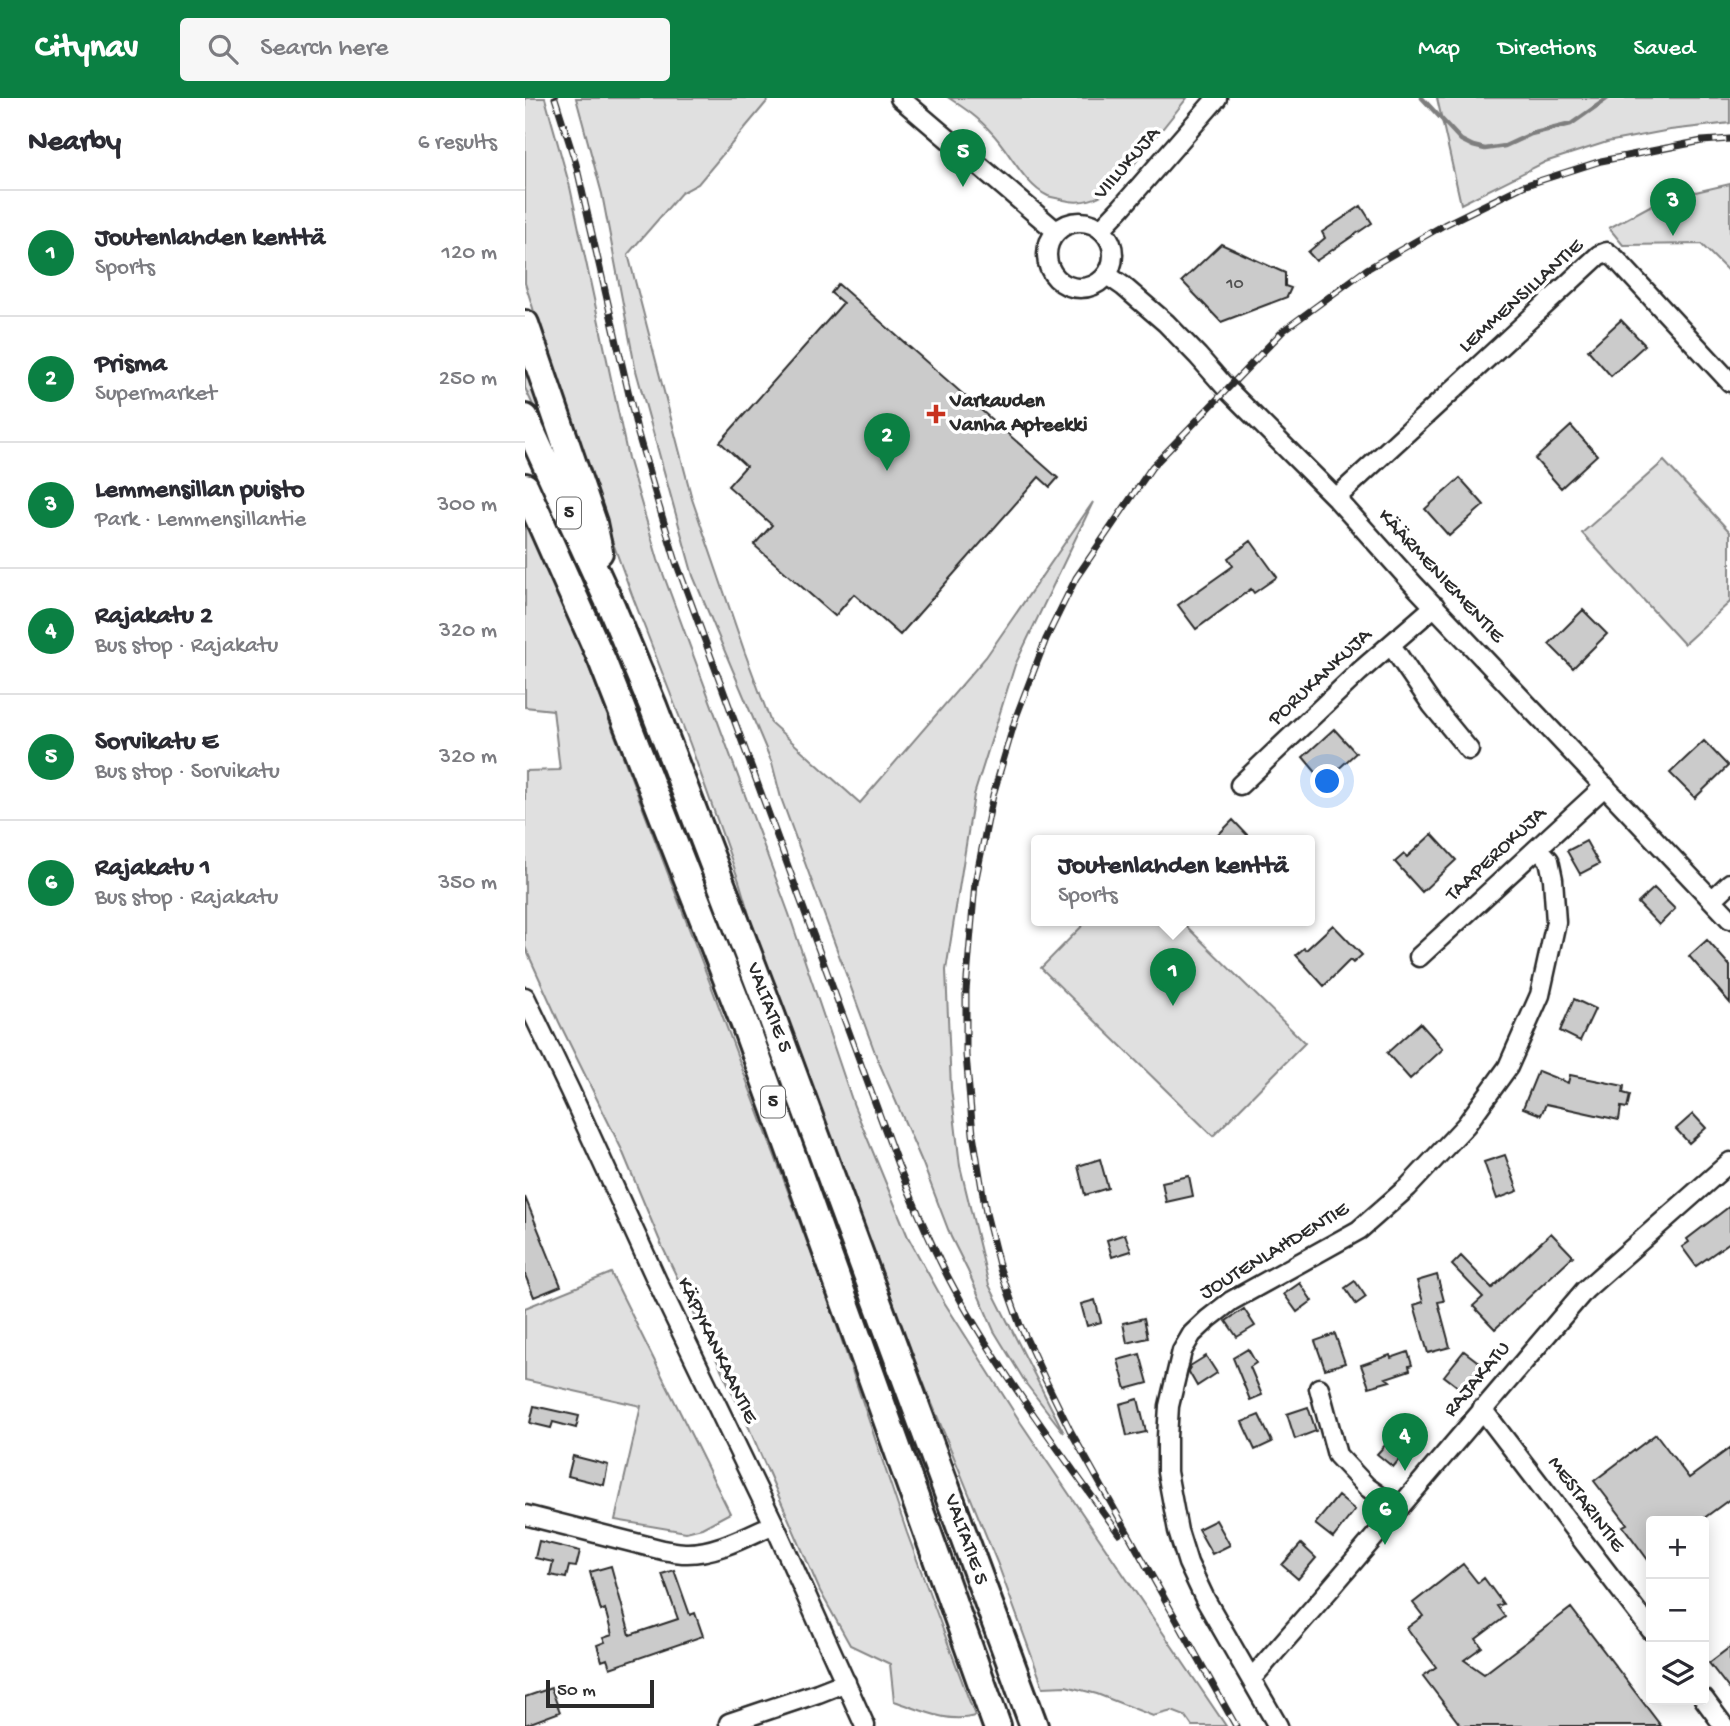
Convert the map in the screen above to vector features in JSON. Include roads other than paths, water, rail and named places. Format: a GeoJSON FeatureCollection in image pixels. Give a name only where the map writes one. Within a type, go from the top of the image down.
{"type":"FeatureCollection","features":[{"type":"Feature","properties":{"kind":"highway"},"geometry":{"type":"LineString","coordinates":[[525,324],[593,523],[612,608]]}},
{"type":"Feature","properties":{"kind":"highway","name":"VALTATIE 5"},"geometry":{"type":"LineString","coordinates":[[525,418],[612,608],[653,706],[772,1017],[1034,1726]]}},
{"type":"Feature","properties":{"kind":"highway","name":"VALTATIE 5"},"geometry":{"type":"LineString","coordinates":[[525,487],[602,660],[745,1027],[997,1726]]}},
{"type":"Feature","properties":{"kind":"street"},"geometry":{"type":"LineString","coordinates":[[900,98],[1056,231]]}},
{"type":"Feature","properties":{"kind":"street","name":"VIILUKUJA"},"geometry":{"type":"LineString","coordinates":[[1101,229],[1217,98]]}},
{"type":"Feature","properties":{"kind":"street"},"geometry":{"type":"LineString","coordinates":[[1083,221],[1101,229],[1112,246],[1112,266],[1107,275],[1095,285],[1079,288],[1070,287],[1057,279],[1049,268],[1046,254],[1056,231],[1064,225],[1083,221]]}},
{"type":"Feature","properties":{"kind":"street","name":"LEMMENSILLANTIE"},"geometry":{"type":"LineString","coordinates":[[1336,498],[1599,255],[1607,252],[1730,382]]}},
{"type":"Feature","properties":{"kind":"street","name":"KÄÄRMENIEMENTIE"},"geometry":{"type":"LineString","coordinates":[[1107,275],[1166,323],[1227,389],[1336,498],[1730,919]]}},
{"type":"Feature","properties":{"kind":"street","name":"PORUKANKUJA"},"geometry":{"type":"LineString","coordinates":[[1240,785],[1359,672],[1435,606]]}},
{"type":"Feature","properties":{"kind":"street"},"geometry":{"type":"LineString","coordinates":[[1391,645],[1432,705],[1469,750]]}},
{"type":"Feature","properties":{"kind":"street","name":"TAAPEROKUJA"},"geometry":{"type":"LineString","coordinates":[[1419,957],[1605,786]]}},
{"type":"Feature","properties":{"kind":"street","name":"JOUTENLAHDENTIE"},"geometry":{"type":"LineString","coordinates":[[1278,1726],[1205,1599],[1188,1563],[1178,1531],[1167,1472],[1167,1437],[1169,1406],[1182,1351],[1192,1334],[1231,1301],[1359,1230],[1408,1187],[1466,1125],[1508,1067],[1540,995],[1556,922],[1549,860],[1538,848]]}},
{"type":"Feature","properties":{"kind":"street"},"geometry":{"type":"LineString","coordinates":[[1712,900],[1730,883]]}},
{"type":"Feature","properties":{"kind":"street","name":"KÄPYKANKAANTIE"},"geometry":{"type":"LineString","coordinates":[[525,997],[774,1524],[865,1726]]}},
{"type":"Feature","properties":{"kind":"street","name":"RAJAKATU"},"geometry":{"type":"LineString","coordinates":[[1252,1678],[1585,1290],[1729,1165]]}},
{"type":"Feature","properties":{"kind":"street"},"geometry":{"type":"LineString","coordinates":[[1319,1388],[1337,1455],[1367,1487],[1398,1508]]}},
{"type":"Feature","properties":{"kind":"street","name":"MESTARINTIE"},"geometry":{"type":"LineString","coordinates":[[1482,1409],[1646,1623]]}},
{"type":"Feature","properties":{"kind":"street"},"geometry":{"type":"LineString","coordinates":[[525,1516],[685,1553],[717,1548],[774,1524]]}},
{"type":"Feature","properties":{"kind":"street"},"geometry":{"type":"LineString","coordinates":[[729,1723],[846,1682]]}},
{"type":"Feature","properties":{"kind":"street"},"geometry":{"type":"LineString","coordinates":[[1708,1705],[1724,1726]]}},
{"type":"Feature","properties":{"kind":"waterway"},"geometry":{"type":"LineString","coordinates":[[1422,98],[1461,140],[1485,149],[1505,146],[1531,134],[1571,124],[1608,98]]}},
{"type":"Feature","properties":{"kind":"railway"},"geometry":{"type":"LineString","coordinates":[[555,98],[576,164],[638,434],[676,562],[898,1165],[934,1250],[967,1311],[1029,1408],[1119,1534]]}},
{"type":"Feature","properties":{"kind":"railway"},"geometry":{"type":"LineString","coordinates":[[1236,1726],[1070,1430],[1044,1377],[1020,1325],[1000,1269],[986,1213],[973,1134],[966,1055],[966,991],[975,883],[993,795],[1016,717],[1046,639],[1076,578],[1152,467],[1284,330],[1367,269],[1444,225],[1523,186],[1601,161],[1702,141],[1730,139]]}},
{"type":"Feature","properties":{"kind":"place","name":"Sorvikatu E"},"geometry":{"type":"Point","coordinates":[963,187]}},
{"type":"Feature","properties":{"kind":"place","name":"Lemmensillan puisto"},"geometry":{"type":"Point","coordinates":[1673,236]}},
{"type":"Feature","properties":{"kind":"place","name":"Varkauden Vanha Apteekki"},"geometry":{"type":"Point","coordinates":[936,414]}},
{"type":"Feature","properties":{"kind":"place","name":"Prisma"},"geometry":{"type":"Point","coordinates":[887,471]}},
{"type":"Feature","properties":{"kind":"place","name":"Joutenlahden kenttä"},"geometry":{"type":"Point","coordinates":[1173,1006]}},
{"type":"Feature","properties":{"kind":"place","name":"Rajakatu 2"},"geometry":{"type":"Point","coordinates":[1405,1471]}},
{"type":"Feature","properties":{"kind":"place","name":"Rajakatu 1"},"geometry":{"type":"Point","coordinates":[1385,1545]}}]}
